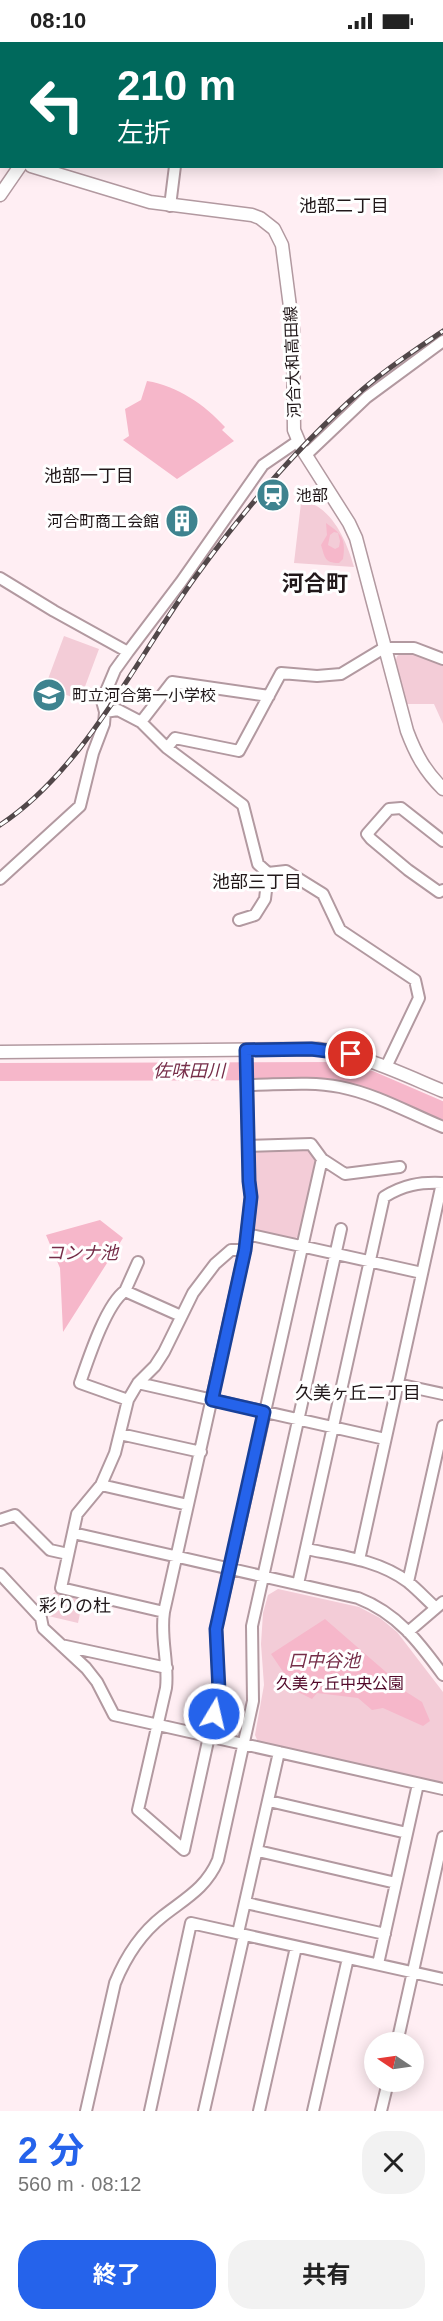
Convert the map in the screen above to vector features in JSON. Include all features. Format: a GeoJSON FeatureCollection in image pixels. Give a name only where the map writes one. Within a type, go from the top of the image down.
{"type":"FeatureCollection","features":[{"type":"Feature","properties":{"kind":"main road"},"geometry":{"type":"LineString","coordinates":[[0,195],[19,168]]}},
{"type":"Feature","properties":{"kind":"main road","name":"河合大和高田線"},"geometry":{"type":"LineString","coordinates":[[38,168],[170,206],[252,215],[269,224],[279,236],[293,330],[293,419],[298,441],[356,538],[384,648],[416,757],[443,789]]}},
{"type":"Feature","properties":{"kind":"main road"},"geometry":{"type":"LineString","coordinates":[[0,1052],[311,1049],[336,1051],[386,1067],[443,1091]]}},
{"type":"Feature","properties":{"kind":"street"},"geometry":{"type":"LineString","coordinates":[[170,206],[176,168]]}},
{"type":"Feature","properties":{"kind":"street"},"geometry":{"type":"LineString","coordinates":[[306,455],[367,397],[443,341]]}},
{"type":"Feature","properties":{"kind":"street"},"geometry":{"type":"LineString","coordinates":[[0,879],[80,806],[93,753],[104,724],[105,712],[102,701],[115,670],[181,582],[263,465],[298,441]]}},
{"type":"Feature","properties":{"kind":"street"},"geometry":{"type":"LineString","coordinates":[[0,578],[128,652]]}},
{"type":"Feature","properties":{"kind":"street"},"geometry":{"type":"LineString","coordinates":[[167,748],[175,738],[239,752],[281,673],[316,676],[341,674],[384,648],[414,648],[443,659]]}},
{"type":"Feature","properties":{"kind":"street"},"geometry":{"type":"LineString","coordinates":[[141,722],[172,682],[269,696]]}},
{"type":"Feature","properties":{"kind":"street"},"geometry":{"type":"LineString","coordinates":[[105,712],[118,710],[141,722],[167,748],[243,805],[258,864],[268,873]]}},
{"type":"Feature","properties":{"kind":"street"},"geometry":{"type":"LineString","coordinates":[[443,841],[402,808],[389,808],[368,834],[408,870],[439,892],[443,890]]}},
{"type":"Feature","properties":{"kind":"street"},"geometry":{"type":"LineString","coordinates":[[268,873],[286,870],[323,894],[340,930],[416,980],[419,998],[386,1067]]}},
{"type":"Feature","properties":{"kind":"street"},"geometry":{"type":"LineString","coordinates":[[239,920],[255,915],[265,899],[268,873]]}},
{"type":"Feature","properties":{"kind":"street"},"geometry":{"type":"LineString","coordinates":[[246,1050],[251,1197],[245,1250],[164,1612],[162,1634],[166,1688],[138,1810],[184,1850],[219,1691],[216,1629],[321,1159]]}},
{"type":"Feature","properties":{"kind":"street"},"geometry":{"type":"LineString","coordinates":[[247,1085],[315,1084],[340,1087],[375,1098],[443,1127]]}},
{"type":"Feature","properties":{"kind":"street"},"geometry":{"type":"LineString","coordinates":[[248,1146],[311,1144],[321,1159],[345,1174],[400,1167]]}},
{"type":"Feature","properties":{"kind":"street"},"geometry":{"type":"LineString","coordinates":[[298,1584],[384,1197],[398,1188],[422,1182],[442,1183],[359,1560]]}},
{"type":"Feature","properties":{"kind":"street"},"geometry":{"type":"LineString","coordinates":[[86,2111],[115,1983],[123,1963],[146,1932],[163,1916],[200,1889],[210,1877],[220,1851],[253,1701],[252,1626],[341,1229]]}},
{"type":"Feature","properties":{"kind":"street"},"geometry":{"type":"LineString","coordinates":[[247,1234],[422,1274]]}},
{"type":"Feature","properties":{"kind":"street"},"geometry":{"type":"LineString","coordinates":[[164,1612],[61,1588],[68,1554],[77,1514],[101,1485],[114,1454],[128,1400],[138,1383],[155,1366],[193,1293],[215,1264],[231,1250],[245,1250]]}},
{"type":"Feature","properties":{"kind":"street"},"geometry":{"type":"LineString","coordinates":[[128,1400],[80,1383],[89,1356],[116,1298],[125,1291],[138,1262]]}},
{"type":"Feature","properties":{"kind":"street"},"geometry":{"type":"LineString","coordinates":[[125,1291],[181,1316]]}},
{"type":"Feature","properties":{"kind":"street"},"geometry":{"type":"LineString","coordinates":[[138,1383],[385,1439]]}},
{"type":"Feature","properties":{"kind":"street"},"geometry":{"type":"LineString","coordinates":[[397,1384],[443,1394]]}},
{"type":"Feature","properties":{"kind":"street"},"geometry":{"type":"LineString","coordinates":[[408,1582],[440,1455],[443,1426]]}},
{"type":"Feature","properties":{"kind":"street"},"geometry":{"type":"LineString","coordinates":[[120,1434],[201,1452]]}},
{"type":"Feature","properties":{"kind":"street"},"geometry":{"type":"LineString","coordinates":[[101,1485],[188,1505]]}},
{"type":"Feature","properties":{"kind":"street"},"geometry":{"type":"LineString","coordinates":[[0,1520],[15,1515],[50,1550],[68,1554]]}},
{"type":"Feature","properties":{"kind":"street"},"geometry":{"type":"LineString","coordinates":[[73,1533],[263,1575],[375,1604],[392,1615],[443,1675]]}},
{"type":"Feature","properties":{"kind":"street"},"geometry":{"type":"LineString","coordinates":[[306,1549],[359,1560],[384,1568],[439,1605],[408,1632]]}},
{"type":"Feature","properties":{"kind":"street"},"geometry":{"type":"LineString","coordinates":[[0,1574],[41,1618],[43,1628],[87,1668],[98,1682],[114,1715],[443,1789]]}},
{"type":"Feature","properties":{"kind":"street"},"geometry":{"type":"LineString","coordinates":[[61,1645],[166,1668]]}},
{"type":"Feature","properties":{"kind":"street"},"geometry":{"type":"LineString","coordinates":[[204,2111],[279,1752]]}},
{"type":"Feature","properties":{"kind":"street"},"geometry":{"type":"LineString","coordinates":[[378,1964],[418,1784]]}},
{"type":"Feature","properties":{"kind":"street"},"geometry":{"type":"LineString","coordinates":[[269,1802],[407,1833]]}},
{"type":"Feature","properties":{"kind":"street"},"geometry":{"type":"LineString","coordinates":[[399,2032],[443,1837]]}},
{"type":"Feature","properties":{"kind":"street"},"geometry":{"type":"LineString","coordinates":[[258,1851],[396,1883]]}},
{"type":"Feature","properties":{"kind":"street"},"geometry":{"type":"LineString","coordinates":[[246,1903],[385,1934]]}},
{"type":"Feature","properties":{"kind":"street"},"geometry":{"type":"LineString","coordinates":[[150,2111],[191,1923],[443,1978]]}},
{"type":"Feature","properties":{"kind":"street"},"geometry":{"type":"LineString","coordinates":[[259,2111],[296,1947]]}},
{"type":"Feature","properties":{"kind":"street"},"geometry":{"type":"LineString","coordinates":[[313,2111],[348,1958]]}},
{"type":"Feature","properties":{"kind":"street"},"geometry":{"type":"LineString","coordinates":[[381,2111],[386,2092]]}},
{"type":"Feature","properties":{"kind":"green space"},"geometry":{"type":"Polygon","coordinates":[[[303,501],[322,510],[337,526],[354,567],[294,563],[303,501]]]}},
{"type":"Feature","properties":{"kind":"green space"},"geometry":{"type":"Polygon","coordinates":[[[64,636],[99,649],[80,700],[45,687],[64,636]]]}},
{"type":"Feature","properties":{"kind":"green space"},"geometry":{"type":"Polygon","coordinates":[[[406,651],[443,664],[443,724],[434,704],[404,704],[394,667],[397,656],[406,651]]]}},
{"type":"Feature","properties":{"kind":"green space"},"geometry":{"type":"Polygon","coordinates":[[[306,1148],[312,1150],[316,1160],[299,1236],[294,1239],[254,1231],[251,1224],[253,1156],[257,1151],[306,1148]]]}},
{"type":"Feature","properties":{"kind":"green space","name":"久美ヶ丘中央公園"},"geometry":{"type":"Polygon","coordinates":[[[278,1589],[359,1607],[380,1618],[397,1632],[443,1692],[443,1781],[440,1783],[258,1742],[255,1735],[264,1685],[261,1644],[263,1613],[268,1595],[278,1589]]]}},
{"type":"Feature","properties":{"kind":"green space"},"geometry":{"type":"Polygon","coordinates":[[[55,1592],[83,1599],[78,1623],[44,1615],[37,1608],[55,1592]]]}},
{"type":"Feature","properties":{"kind":"water"},"geometry":{"type":"Polygon","coordinates":[[[147,381],[169,387],[200,404],[225,427],[222,430],[234,441],[177,479],[123,440],[129,436],[125,409],[141,400],[147,381]]]}},
{"type":"Feature","properties":{"kind":"water"},"geometry":{"type":"Polygon","coordinates":[[[326,523],[336,530],[342,538],[344,552],[343,559],[339,563],[330,562],[324,556],[321,545],[327,535],[326,523]],[[334,532],[330,535],[328,545],[335,549],[339,547],[338,533],[334,532]]]}},
{"type":"Feature","properties":{"kind":"water","name":"コンナ池"},"geometry":{"type":"Polygon","coordinates":[[[100,1220],[123,1238],[63,1332],[60,1268],[46,1235],[100,1220]]]}},
{"type":"Feature","properties":{"kind":"water","name":"口中谷池"},"geometry":{"type":"Polygon","coordinates":[[[325,1619],[394,1679],[397,1686],[422,1702],[430,1721],[423,1726],[383,1708],[372,1710],[358,1698],[317,1693],[312,1699],[296,1691],[271,1654],[325,1619]]]}},
{"type":"Feature","properties":{"kind":"waterway","name":"佐味田川"},"geometry":{"type":"LineString","coordinates":[[0,1072],[338,1071],[371,1080],[443,1111]]}},
{"type":"Feature","properties":{"kind":"railway"},"geometry":{"type":"LineString","coordinates":[[0,825],[30,802],[84,743],[196,576],[274,478],[362,390],[443,331]]}},
{"type":"Feature","properties":{"kind":"place","name":"池部"},"geometry":{"type":"Point","coordinates":[273,495]}},
{"type":"Feature","properties":{"kind":"place","name":"河合町商工会館"},"geometry":{"type":"Point","coordinates":[182,521]}},
{"type":"Feature","properties":{"kind":"place","name":"町立河合第一小学校"},"geometry":{"type":"Point","coordinates":[49,695]}},
{"type":"Feature","properties":{"kind":"district","name":"池部二丁目"},"geometry":{"type":"Point","coordinates":[344,206]}},
{"type":"Feature","properties":{"kind":"district","name":"池部一丁目"},"geometry":{"type":"Point","coordinates":[89,476]}},
{"type":"Feature","properties":{"kind":"district","name":"河合町"},"geometry":{"type":"Point","coordinates":[315,583]}},
{"type":"Feature","properties":{"kind":"district","name":"池部三丁目"},"geometry":{"type":"Point","coordinates":[257,882]}},
{"type":"Feature","properties":{"kind":"district","name":"久美ヶ丘二丁目"},"geometry":{"type":"Point","coordinates":[358,1393]}},
{"type":"Feature","properties":{"kind":"district","name":"彩りの杜"},"geometry":{"type":"Point","coordinates":[75,1606]}},
{"type":"Feature","properties":{"kind":"route"},"geometry":{"type":"LineString","coordinates":[[214,1714],[219,1691],[216,1629],[264,1412],[212,1400],[245,1250],[251,1197],[246,1050],[311,1049],[351,1054]]}}]}
